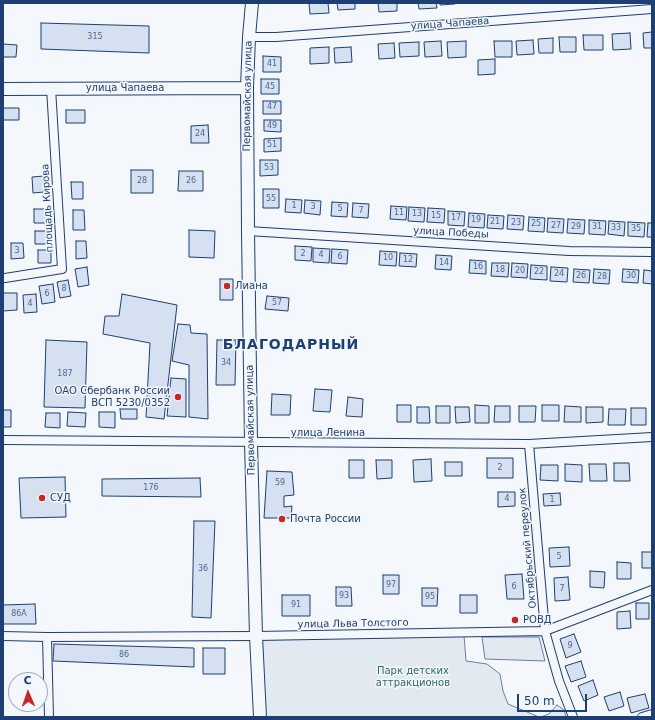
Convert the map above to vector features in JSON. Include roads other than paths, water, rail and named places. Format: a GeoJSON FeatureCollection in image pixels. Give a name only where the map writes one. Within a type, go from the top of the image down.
{"type":"FeatureCollection","features":[{"type":"Feature","properties":{"kind":"main road","name":"Первомайская улица"},"geometry":{"type":"LineString","coordinates":[[252,3],[249,37],[248,88],[248,231],[251,442],[256,636],[260,717]]}},
{"type":"Feature","properties":{"kind":"main road","name":"улица Чапаева"},"geometry":{"type":"LineString","coordinates":[[3,89],[248,88]]}},
{"type":"Feature","properties":{"kind":"street","name":"улица Чапаева"},"geometry":{"type":"LineString","coordinates":[[249,37],[276,37],[652,9]]}},
{"type":"Feature","properties":{"kind":"street","name":"площадь Кирова"},"geometry":{"type":"LineString","coordinates":[[5,278],[62,269],[52,88]]}},
{"type":"Feature","properties":{"kind":"street","name":"улица Победы"},"geometry":{"type":"LineString","coordinates":[[248,231],[569,251],[652,252]]}},
{"type":"Feature","properties":{"kind":"street","name":"улица Ленина"},"geometry":{"type":"LineString","coordinates":[[3,440],[529,444],[652,437]]}},
{"type":"Feature","properties":{"kind":"street","name":"Октябрьский переулок"},"geometry":{"type":"LineString","coordinates":[[529,444],[545,631],[559,681],[573,717]]}},
{"type":"Feature","properties":{"kind":"street","name":"улица Льва Толстого"},"geometry":{"type":"LineString","coordinates":[[3,636],[256,636],[545,631],[652,590]]}},
{"type":"Feature","properties":{"kind":"street"},"geometry":{"type":"LineString","coordinates":[[47,637],[49,717]]}},
{"type":"Feature","properties":{"kind":"street"},"geometry":{"type":"LineString","coordinates":[[642,717],[652,714]]}},
{"type":"Feature","properties":{"kind":"place","name":"Лиана"},"geometry":{"type":"Point","coordinates":[227,286]}},
{"type":"Feature","properties":{"kind":"place","name":"ОАО Сбербанк России ВСП 5230/0352"},"geometry":{"type":"Point","coordinates":[178,397]}},
{"type":"Feature","properties":{"kind":"place","name":"СУД"},"geometry":{"type":"Point","coordinates":[42,498]}},
{"type":"Feature","properties":{"kind":"place","name":"Почта России"},"geometry":{"type":"Point","coordinates":[282,519]}},
{"type":"Feature","properties":{"kind":"place","name":"РОВД"},"geometry":{"type":"Point","coordinates":[515,620]}},
{"type":"Feature","properties":{"kind":"district","name":"БЛАГОДАРНЫЙ"},"geometry":{"type":"Point","coordinates":[291,345]}},
{"type":"Feature","properties":{"kind":"park label","name":"Парк детских аттракционов"},"geometry":{"type":"Point","coordinates":[413,676]}}]}
